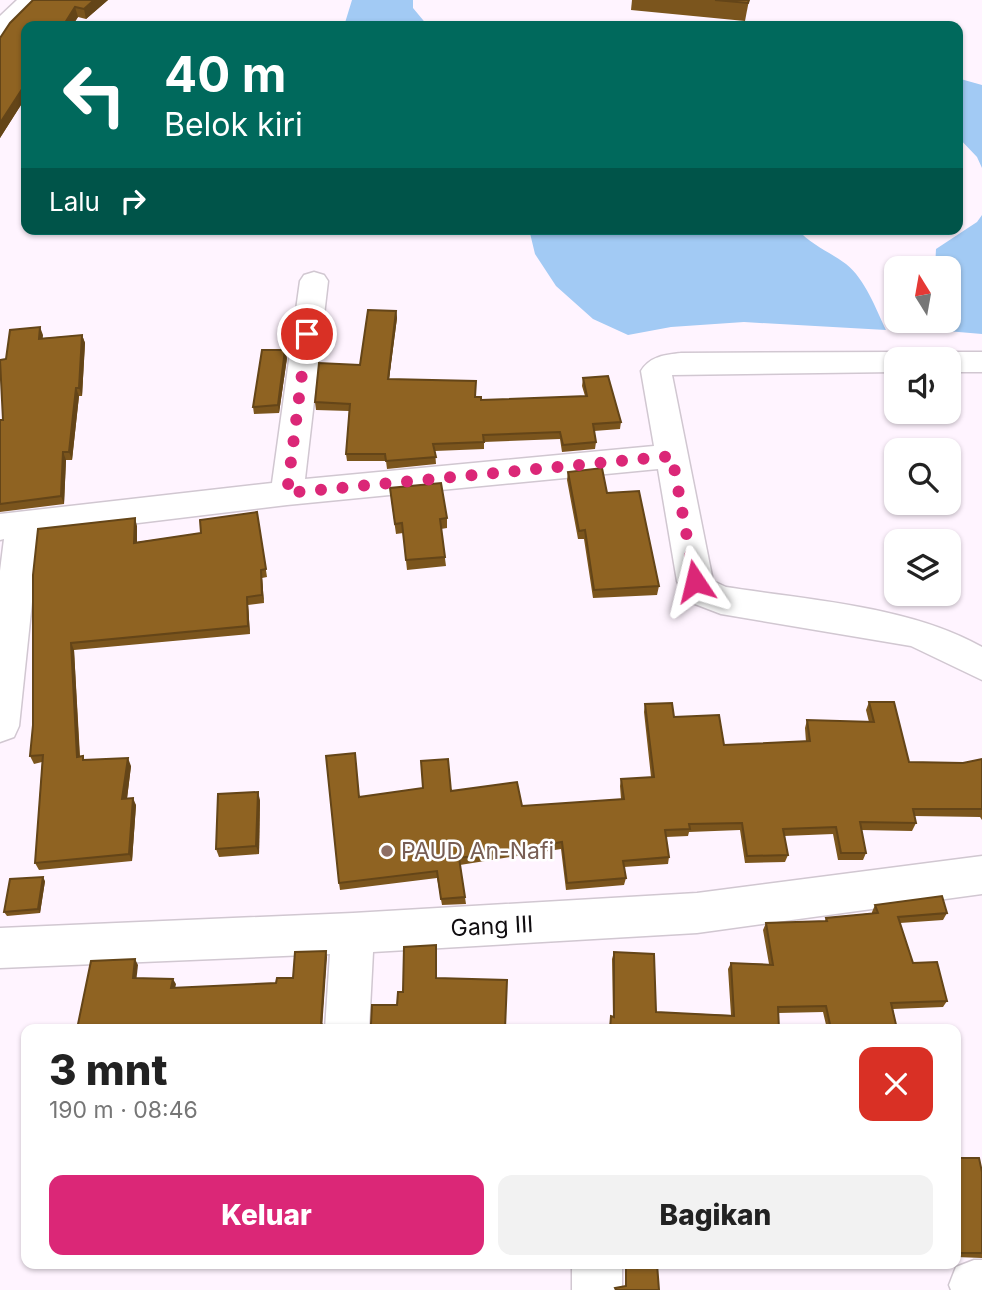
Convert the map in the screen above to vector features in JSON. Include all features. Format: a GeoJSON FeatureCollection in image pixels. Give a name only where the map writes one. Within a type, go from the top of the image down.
{"type":"FeatureCollection","features":[{"type":"Feature","properties":{"kind":"street"},"geometry":{"type":"LineString","coordinates":[[0,29],[30,0]]}},
{"type":"Feature","properties":{"kind":"street"},"geometry":{"type":"LineString","coordinates":[[287,493],[314,281]]}},
{"type":"Feature","properties":{"kind":"street"},"geometry":{"type":"LineString","coordinates":[[884,362],[681,363],[663,366],[656,371],[695,581],[700,591],[721,600],[914,632],[944,643],[982,665]]}},
{"type":"Feature","properties":{"kind":"street"},"geometry":{"type":"LineString","coordinates":[[961,362],[982,362]]}},
{"type":"Feature","properties":{"kind":"street"},"geometry":{"type":"LineString","coordinates":[[0,726],[11,525],[287,493],[672,456]]}},
{"type":"Feature","properties":{"kind":"street","name":"Gang III"},"geometry":{"type":"LineString","coordinates":[[0,948],[354,933],[697,913],[982,875]]}},
{"type":"Feature","properties":{"kind":"street"},"geometry":{"type":"LineString","coordinates":[[347,1024],[354,933]]}},
{"type":"Feature","properties":{"kind":"street"},"geometry":{"type":"LineString","coordinates":[[597,1269],[597,1290]]}},
{"type":"Feature","properties":{"kind":"water"},"geometry":{"type":"Polygon","coordinates":[[[352,0],[413,0],[413,8],[424,21],[346,21],[352,0]]]}},
{"type":"Feature","properties":{"kind":"water"},"geometry":{"type":"Polygon","coordinates":[[[963,80],[982,85],[982,168],[977,157],[963,142],[963,80]]]}},
{"type":"Feature","properties":{"kind":"water"},"geometry":{"type":"Polygon","coordinates":[[[982,215],[982,334],[961,332],[961,256],[936,256],[936,249],[957,235],[963,235],[963,231],[982,215]]]}},
{"type":"Feature","properties":{"kind":"water"},"geometry":{"type":"Polygon","coordinates":[[[530,235],[803,235],[853,270],[869,295],[884,330],[744,322],[671,327],[628,335],[593,319],[556,286],[535,254],[530,235]]]}},
{"type":"Feature","properties":{"kind":"building"},"geometry":{"type":"Polygon","coordinates":[[[33,0],[94,0],[84,9],[75,7],[66,21],[21,21],[21,91],[0,123],[0,38],[10,23],[33,0]]]}},
{"type":"Feature","properties":{"kind":"building"},"geometry":{"type":"Polygon","coordinates":[[[715,0],[749,0],[748,3],[715,0]]]}},
{"type":"Feature","properties":{"kind":"building"},"geometry":{"type":"Polygon","coordinates":[[[368,310],[396,311],[388,379],[476,381],[475,397],[481,397],[481,400],[587,396],[583,378],[608,376],[621,422],[593,424],[596,442],[563,445],[560,432],[483,435],[484,442],[433,444],[436,457],[386,461],[385,454],[346,454],[350,404],[315,402],[319,363],[360,365],[368,310]]]}},
{"type":"Feature","properties":{"kind":"building"},"geometry":{"type":"Polygon","coordinates":[[[40,327],[39,339],[82,335],[79,388],[76,388],[69,452],[63,452],[61,496],[0,504],[0,420],[3,420],[0,360],[6,359],[10,330],[40,327]]]}},
{"type":"Feature","properties":{"kind":"building"},"geometry":{"type":"Polygon","coordinates":[[[262,350],[285,350],[278,405],[253,407],[262,350]]]}},
{"type":"Feature","properties":{"kind":"building"},"geometry":{"type":"Polygon","coordinates":[[[602,468],[607,493],[639,491],[659,586],[594,590],[585,530],[579,531],[568,472],[602,468]]]}},
{"type":"Feature","properties":{"kind":"building"},"geometry":{"type":"Polygon","coordinates":[[[441,483],[447,518],[440,519],[445,557],[406,560],[402,523],[395,524],[390,488],[441,483]]]}},
{"type":"Feature","properties":{"kind":"building"},"geometry":{"type":"Polygon","coordinates":[[[257,512],[266,569],[261,570],[262,595],[247,597],[248,626],[71,643],[77,757],[83,756],[83,760],[128,758],[122,799],[133,798],[129,854],[35,863],[43,755],[30,756],[33,725],[33,575],[38,529],[135,518],[134,543],[201,533],[200,520],[257,512]]]}},
{"type":"Feature","properties":{"kind":"building"},"geometry":{"type":"Polygon","coordinates":[[[869,702],[894,702],[909,762],[963,763],[982,759],[982,809],[913,809],[916,823],[860,822],[866,853],[841,853],[836,827],[783,829],[788,855],[747,856],[742,823],[689,824],[690,829],[665,830],[669,857],[623,861],[626,878],[567,883],[562,842],[459,858],[465,897],[441,899],[437,871],[339,883],[326,756],[355,753],[359,797],[423,788],[421,761],[448,759],[451,791],[517,782],[522,806],[624,799],[621,779],[654,777],[645,704],[672,703],[674,717],[719,715],[724,745],[810,741],[807,720],[874,722],[869,702]]]}},
{"type":"Feature","properties":{"kind":"building"},"geometry":{"type":"Polygon","coordinates":[[[258,792],[256,846],[216,849],[218,794],[258,792]]]}},
{"type":"Feature","properties":{"kind":"building"},"geometry":{"type":"Polygon","coordinates":[[[43,877],[38,909],[4,912],[10,879],[43,877]]]}},
{"type":"Feature","properties":{"kind":"building"},"geometry":{"type":"Polygon","coordinates":[[[942,896],[947,913],[898,917],[913,963],[937,962],[947,1001],[891,1003],[896,1024],[830,1024],[826,1006],[778,1007],[779,1024],[610,1024],[611,1016],[614,1017],[614,952],[654,954],[656,1012],[734,1016],[731,963],[773,965],[766,923],[827,921],[826,918],[878,913],[875,905],[942,896]]]}},
{"type":"Feature","properties":{"kind":"building"},"geometry":{"type":"Polygon","coordinates":[[[436,945],[436,978],[507,980],[505,1024],[371,1024],[372,1005],[397,1005],[398,992],[403,992],[404,947],[436,945]]]}},
{"type":"Feature","properties":{"kind":"building"},"geometry":{"type":"Polygon","coordinates":[[[326,951],[321,1023],[78,1024],[91,961],[135,959],[133,978],[173,979],[171,988],[276,983],[277,978],[293,978],[295,952],[326,951]]]}},
{"type":"Feature","properties":{"kind":"building"},"geometry":{"type":"Polygon","coordinates":[[[961,1158],[979,1158],[982,1172],[982,1253],[961,1253],[961,1158]]]}},
{"type":"Feature","properties":{"kind":"building"},"geometry":{"type":"Polygon","coordinates":[[[626,1269],[657,1269],[659,1290],[615,1288],[626,1286],[626,1269]]]}},
{"type":"Feature","properties":{"kind":"place","name":"PAUD An-Nafi"},"geometry":{"type":"Point","coordinates":[387,851]}},
{"type":"Feature","properties":{"kind":"route"},"geometry":{"type":"LineString","coordinates":[[307,334],[287,493],[672,456],[695,581]]}}]}
